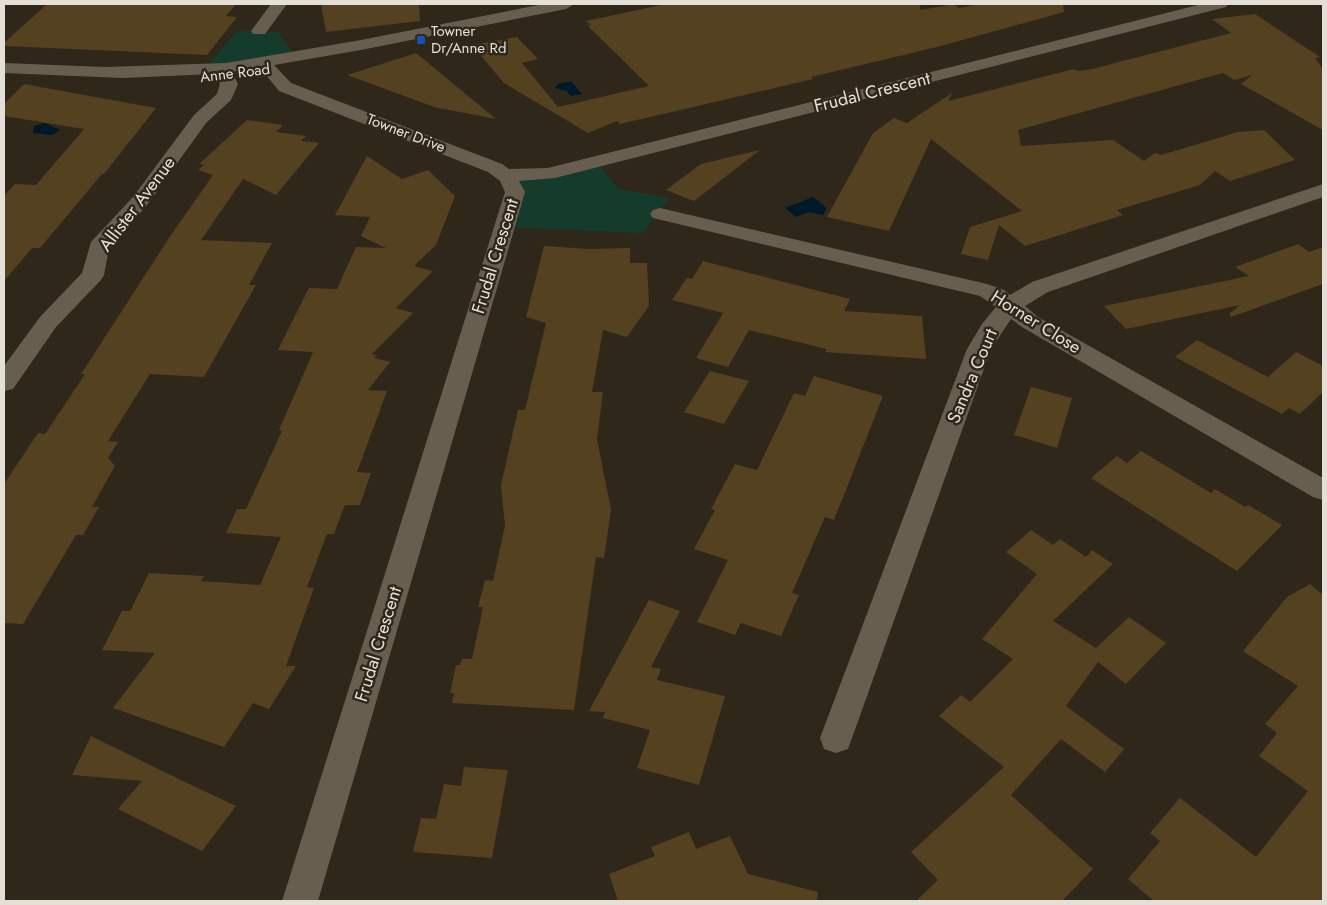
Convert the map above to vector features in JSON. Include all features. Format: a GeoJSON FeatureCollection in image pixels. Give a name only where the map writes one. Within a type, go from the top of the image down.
{"type":"FeatureCollection","features":[{"type":"Feature","properties":{"kind":"street"},"geometry":{"type":"LineString","coordinates":[[259,31],[279,4]]}},
{"type":"Feature","properties":{"kind":"street","name":"Anne Road"},"geometry":{"type":"LineString","coordinates":[[4,68],[106,72],[166,77],[221,78],[277,69],[361,45],[562,4]]}},
{"type":"Feature","properties":{"kind":"street","name":"Frudal Crescent"},"geometry":{"type":"LineString","coordinates":[[505,175],[548,174],[1220,4]]}},
{"type":"Feature","properties":{"kind":"street"},"geometry":{"type":"LineString","coordinates":[[221,78],[250,81],[277,69]]}},
{"type":"Feature","properties":{"kind":"street","name":"Towner Drive"},"geometry":{"type":"LineString","coordinates":[[277,69],[306,94],[485,164],[505,175]]}},
{"type":"Feature","properties":{"kind":"street","name":"Allister Avenue"},"geometry":{"type":"LineString","coordinates":[[4,383],[48,322],[94,275],[99,248],[140,201],[200,119],[222,100],[221,78]]}},
{"type":"Feature","properties":{"kind":"street","name":"Frudal Crescent"},"geometry":{"type":"LineString","coordinates":[[300,901],[514,198],[514,188],[505,175]]}},
{"type":"Feature","properties":{"kind":"street","name":"Sandra Court"},"geometry":{"type":"LineString","coordinates":[[836,738],[979,349],[994,323],[1009,306],[1026,293],[1040,287],[1323,190]]}},
{"type":"Feature","properties":{"kind":"street","name":"Horner Close"},"geometry":{"type":"LineString","coordinates":[[660,214],[976,287],[996,295],[1030,322],[1323,490]]}},
{"type":"Feature","properties":{"kind":"green space"},"geometry":{"type":"Polygon","coordinates":[[[237,31],[282,32],[280,35],[295,55],[226,68],[209,64],[237,31]]]}},
{"type":"Feature","properties":{"kind":"green space"},"geometry":{"type":"Polygon","coordinates":[[[596,162],[619,189],[669,198],[643,233],[505,227],[508,178],[596,162]]]}},
{"type":"Feature","properties":{"kind":"water"},"geometry":{"type":"Polygon","coordinates":[[[571,81],[582,94],[571,96],[566,91],[555,88],[558,84],[571,81]]]}},
{"type":"Feature","properties":{"kind":"water"},"geometry":{"type":"Polygon","coordinates":[[[45,123],[60,130],[52,135],[33,133],[34,126],[45,123]]]}},
{"type":"Feature","properties":{"kind":"water"},"geometry":{"type":"Polygon","coordinates":[[[813,197],[827,208],[823,215],[809,212],[796,217],[785,208],[813,197]]]}},
{"type":"Feature","properties":{"kind":"building"},"geometry":{"type":"Polygon","coordinates":[[[47,4],[236,4],[226,16],[237,17],[207,55],[4,46],[4,43],[47,4]]]}},
{"type":"Feature","properties":{"kind":"building"},"geometry":{"type":"Polygon","coordinates":[[[321,4],[419,4],[420,21],[326,32],[321,4]]]}},
{"type":"Feature","properties":{"kind":"building"},"geometry":{"type":"Polygon","coordinates":[[[666,4],[920,4],[920,10],[954,4],[959,8],[980,4],[1063,4],[1064,12],[937,47],[811,77],[813,79],[620,124],[617,121],[588,133],[504,83],[472,45],[517,37],[538,59],[522,63],[558,107],[649,86],[588,26],[591,25],[586,21],[666,4]]]}},
{"type":"Feature","properties":{"kind":"building"},"geometry":{"type":"Polygon","coordinates":[[[1255,14],[1320,57],[1315,58],[1323,69],[1323,130],[1241,84],[1252,75],[1234,80],[1223,73],[1018,130],[1021,146],[1113,140],[1144,161],[1155,153],[1161,155],[1238,132],[1264,130],[1295,160],[1230,181],[1215,171],[1200,185],[1117,210],[1123,215],[1025,246],[999,225],[988,260],[961,254],[970,227],[1022,211],[931,139],[889,231],[827,217],[873,133],[894,118],[907,123],[952,93],[948,101],[1074,69],[1078,71],[1092,69],[1231,33],[1212,19],[1255,14]]]}},
{"type":"Feature","properties":{"kind":"building"},"geometry":{"type":"Polygon","coordinates":[[[416,53],[496,119],[434,107],[347,75],[416,53]]]}},
{"type":"Feature","properties":{"kind":"building"},"geometry":{"type":"Polygon","coordinates":[[[24,84],[156,108],[104,174],[102,174],[40,248],[32,248],[4,281],[4,196],[15,184],[36,185],[84,129],[4,116],[4,104],[24,84]]]}},
{"type":"Feature","properties":{"kind":"building"},"geometry":{"type":"Polygon","coordinates":[[[247,120],[283,125],[276,132],[306,136],[301,141],[319,143],[276,195],[243,179],[201,240],[272,243],[249,285],[256,285],[204,377],[150,374],[108,441],[118,442],[108,458],[115,466],[92,507],[99,507],[83,535],[76,535],[23,624],[4,623],[4,484],[38,433],[45,434],[85,374],[81,374],[171,235],[213,175],[198,170],[204,165],[199,164],[247,120]]]}},
{"type":"Feature","properties":{"kind":"building"},"geometry":{"type":"Polygon","coordinates":[[[760,150],[694,201],[666,190],[701,164],[760,150]]]}},
{"type":"Feature","properties":{"kind":"building"},"geometry":{"type":"Polygon","coordinates":[[[367,156],[402,179],[428,170],[455,196],[436,245],[414,266],[433,271],[396,308],[413,313],[372,354],[377,355],[374,358],[390,362],[368,390],[387,391],[357,472],[371,473],[360,505],[345,505],[334,534],[327,534],[307,587],[314,588],[286,666],[296,666],[269,709],[253,703],[224,747],[113,708],[155,653],[102,650],[122,611],[130,611],[149,573],[204,576],[201,581],[260,585],[281,537],[226,533],[237,509],[246,509],[282,431],[279,430],[313,352],[278,350],[309,288],[337,289],[356,247],[386,248],[361,236],[370,217],[335,215],[367,156]]]}},
{"type":"Feature","properties":{"kind":"building"},"geometry":{"type":"Polygon","coordinates":[[[1298,244],[1309,252],[1323,247],[1323,284],[1231,317],[1229,314],[1240,305],[1126,329],[1104,306],[1249,276],[1235,267],[1298,244]]]}},
{"type":"Feature","properties":{"kind":"building"},"geometry":{"type":"Polygon","coordinates":[[[544,246],[589,249],[630,248],[630,263],[647,263],[649,306],[627,337],[603,330],[592,392],[603,392],[597,439],[611,510],[604,558],[596,557],[574,710],[452,703],[454,693],[450,693],[456,665],[460,665],[462,659],[472,659],[483,607],[478,607],[485,580],[493,581],[505,526],[501,485],[518,410],[525,410],[546,323],[526,317],[544,246]]]}},
{"type":"Feature","properties":{"kind":"building"},"geometry":{"type":"Polygon","coordinates":[[[703,261],[850,299],[844,311],[922,316],[926,359],[825,352],[827,349],[749,330],[728,367],[696,358],[723,313],[672,300],[687,278],[692,279],[703,261]]]}},
{"type":"Feature","properties":{"kind":"building"},"geometry":{"type":"Polygon","coordinates":[[[1197,340],[1268,377],[1296,352],[1323,366],[1323,392],[1300,414],[1289,408],[1282,414],[1175,357],[1197,340]]]}},
{"type":"Feature","properties":{"kind":"building"},"geometry":{"type":"Polygon","coordinates":[[[710,371],[749,381],[724,424],[684,412],[710,371]]]}},
{"type":"Feature","properties":{"kind":"building"},"geometry":{"type":"Polygon","coordinates":[[[814,376],[883,396],[834,520],[825,517],[792,593],[799,595],[781,636],[741,623],[735,635],[697,622],[728,560],[694,549],[715,510],[711,509],[735,464],[757,470],[794,393],[805,396],[814,376]]]}},
{"type":"Feature","properties":{"kind":"building"},"geometry":{"type":"Polygon","coordinates":[[[1031,387],[1072,398],[1057,448],[1014,435],[1031,387]]]}},
{"type":"Feature","properties":{"kind":"building"},"geometry":{"type":"Polygon","coordinates":[[[1141,451],[1211,493],[1215,489],[1245,507],[1248,505],[1282,525],[1237,571],[1091,478],[1117,456],[1127,463],[1141,451]]]}},
{"type":"Feature","properties":{"kind":"building"},"geometry":{"type":"Polygon","coordinates":[[[1031,530],[1053,545],[1060,539],[1086,557],[1092,550],[1113,564],[1053,621],[1096,648],[1129,617],[1166,643],[1126,684],[1098,662],[1066,706],[1124,749],[1105,772],[1061,739],[1011,795],[1093,869],[1062,901],[916,901],[938,880],[911,852],[1004,767],[939,716],[961,695],[970,702],[1013,659],[982,639],[1037,574],[1006,552],[1031,530]]]}},
{"type":"Feature","properties":{"kind":"building"},"geometry":{"type":"Polygon","coordinates":[[[1310,584],[1323,595],[1323,901],[1154,901],[1128,879],[1160,841],[1150,833],[1180,798],[1256,857],[1308,791],[1259,756],[1277,733],[1265,724],[1298,686],[1243,651],[1287,597],[1310,584]]]}},
{"type":"Feature","properties":{"kind":"building"},"geometry":{"type":"Polygon","coordinates":[[[649,600],[680,611],[651,667],[661,669],[657,680],[725,696],[699,785],[637,768],[650,730],[603,718],[605,712],[589,711],[649,600]]]}},
{"type":"Feature","properties":{"kind":"building"},"geometry":{"type":"Polygon","coordinates":[[[91,736],[236,806],[202,851],[118,809],[142,781],[72,775],[91,736]]]}},
{"type":"Feature","properties":{"kind":"building"},"geometry":{"type":"Polygon","coordinates":[[[464,767],[508,770],[492,858],[413,852],[421,818],[436,819],[444,784],[461,786],[464,767]]]}},
{"type":"Feature","properties":{"kind":"building"},"geometry":{"type":"Polygon","coordinates":[[[689,832],[696,849],[730,836],[748,874],[818,892],[817,901],[618,901],[609,874],[655,856],[651,847],[689,832]]]}},
{"type":"Feature","properties":{"kind":"place","name":"Towner Dr/Anne Rd"},"geometry":{"type":"Point","coordinates":[421,40]}}]}
